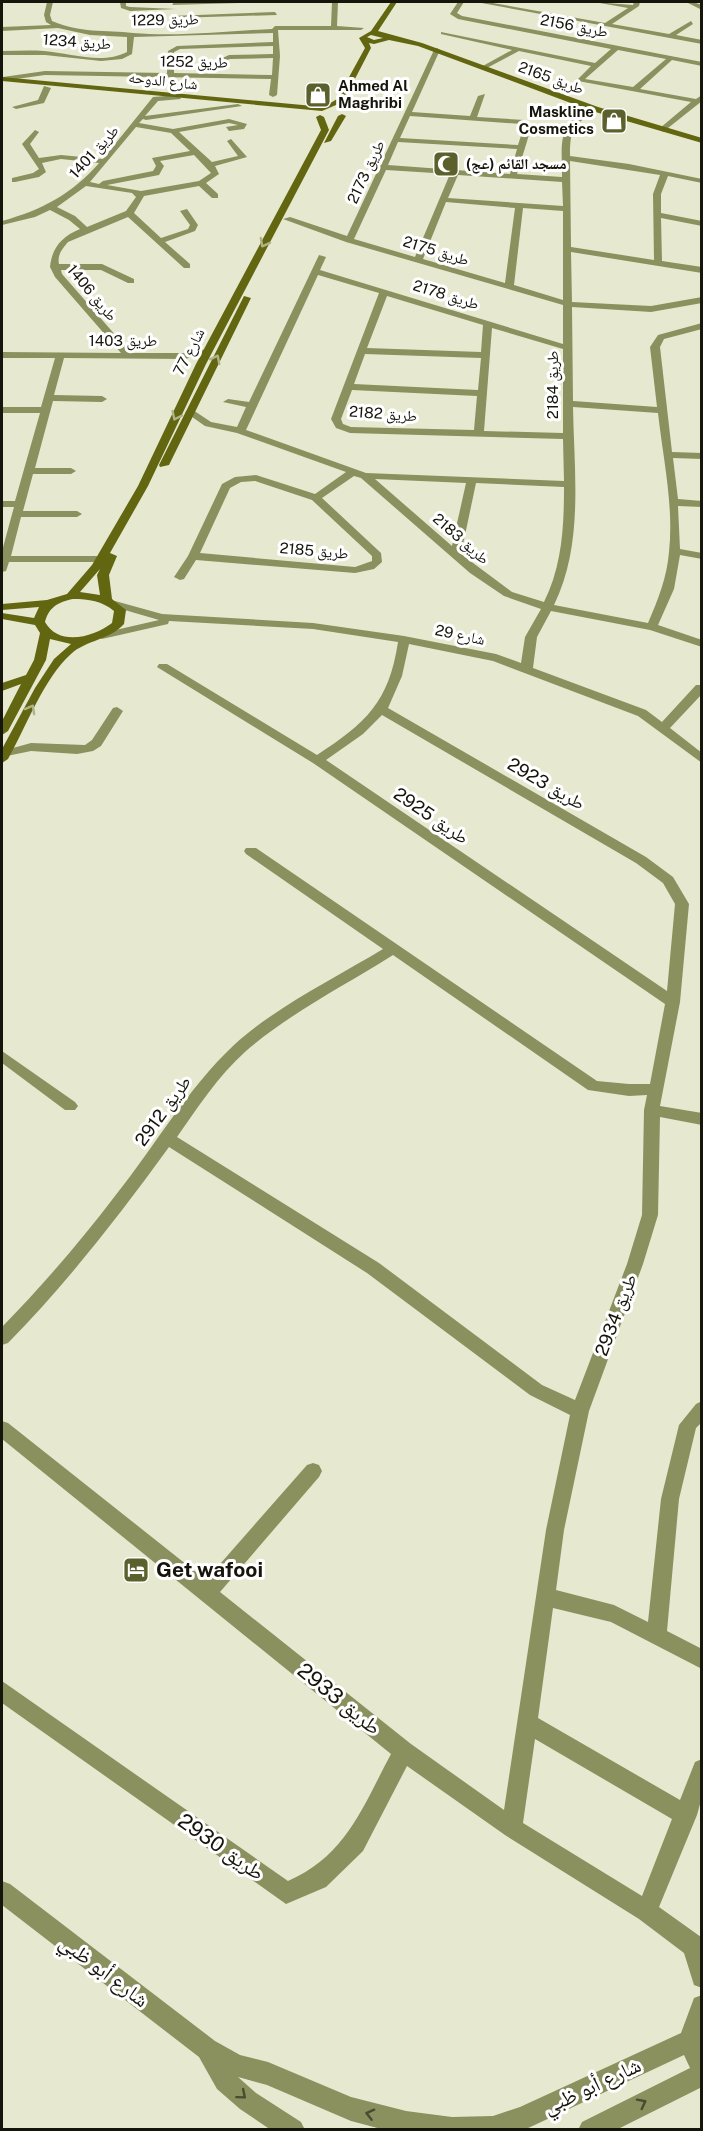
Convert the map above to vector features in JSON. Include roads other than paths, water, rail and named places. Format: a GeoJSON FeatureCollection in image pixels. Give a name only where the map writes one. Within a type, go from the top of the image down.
{"type":"FeatureCollection","features":[{"type":"Feature","properties":{"kind":"street"},"geometry":{"type":"LineString","coordinates":[[50,2],[47,20],[56,27]]}},
{"type":"Feature","properties":{"kind":"street"},"geometry":{"type":"LineString","coordinates":[[123,2],[123,7],[130,9],[174,8],[275,14]]}},
{"type":"Feature","properties":{"kind":"street"},"geometry":{"type":"LineString","coordinates":[[174,8],[215,2],[274,2],[278,56],[273,95],[279,106]]}},
{"type":"Feature","properties":{"kind":"street"},"geometry":{"type":"LineString","coordinates":[[334,28],[335,2]]}},
{"type":"Feature","properties":{"kind":"street"},"geometry":{"type":"LineString","coordinates":[[374,33],[394,2]]}},
{"type":"Feature","properties":{"kind":"street","name":"شارع 77"},"geometry":{"type":"LineString","coordinates":[[102,636],[118,624],[120,610],[110,602],[103,583],[106,567],[180,433],[334,126],[344,114],[345,104],[374,48],[385,38],[401,2]]}},
{"type":"Feature","properties":{"kind":"street","name":"طريق 2156"},"geometry":{"type":"LineString","coordinates":[[461,2],[453,14],[457,17],[702,64]]}},
{"type":"Feature","properties":{"kind":"street"},"geometry":{"type":"LineString","coordinates":[[479,2],[534,8],[607,28],[615,26],[702,42]]}},
{"type":"Feature","properties":{"kind":"street"},"geometry":{"type":"LineString","coordinates":[[597,2],[635,4]]}},
{"type":"Feature","properties":{"kind":"street"},"geometry":{"type":"LineString","coordinates":[[689,2],[702,8]]}},
{"type":"Feature","properties":{"kind":"street"},"geometry":{"type":"LineString","coordinates":[[607,28],[635,4]]}},
{"type":"Feature","properties":{"kind":"street"},"geometry":{"type":"LineString","coordinates":[[174,8],[174,34]]}},
{"type":"Feature","properties":{"kind":"street"},"geometry":{"type":"LineString","coordinates":[[672,36],[692,23]]}},
{"type":"Feature","properties":{"kind":"street"},"geometry":{"type":"LineString","coordinates":[[428,46],[453,25]]}},
{"type":"Feature","properties":{"kind":"street","name":"طريق 1229"},"geometry":{"type":"LineString","coordinates":[[2,29],[56,27],[82,33],[174,34],[361,28]]}},
{"type":"Feature","properties":{"kind":"street"},"geometry":{"type":"LineString","coordinates":[[44,29],[55,36]]}},
{"type":"Feature","properties":{"kind":"street"},"geometry":{"type":"LineString","coordinates":[[322,113],[340,100],[368,48],[362,36],[374,33],[385,38]]}},
{"type":"Feature","properties":{"kind":"street"},"geometry":{"type":"LineString","coordinates":[[443,33],[594,65]]}},
{"type":"Feature","properties":{"kind":"street","name":"طريق 1234"},"geometry":{"type":"LineString","coordinates":[[2,53],[52,50],[92,59],[122,57],[130,53],[131,34]]}},
{"type":"Feature","properties":{"kind":"street"},"geometry":{"type":"LineString","coordinates":[[591,43],[599,37]]}},
{"type":"Feature","properties":{"kind":"street"},"geometry":{"type":"LineString","coordinates":[[365,40],[385,38]]}},
{"type":"Feature","properties":{"kind":"street","name":"طريق 2165"},"geometry":{"type":"LineString","coordinates":[[385,38],[428,46],[606,112],[702,141]]}},
{"type":"Feature","properties":{"kind":"street"},"geometry":{"type":"LineString","coordinates":[[170,75],[171,51],[179,47],[276,44]]}},
{"type":"Feature","properties":{"kind":"street"},"geometry":{"type":"LineString","coordinates":[[616,48],[579,79],[634,90],[699,99]]}},
{"type":"Feature","properties":{"kind":"street","name":"طريق 2173"},"geometry":{"type":"LineString","coordinates":[[349,240],[437,50]]}},
{"type":"Feature","properties":{"kind":"street"},"geometry":{"type":"LineString","coordinates":[[483,68],[516,50]]}},
{"type":"Feature","properties":{"kind":"street"},"geometry":{"type":"LineString","coordinates":[[219,61],[229,57],[278,56]]}},
{"type":"Feature","properties":{"kind":"street"},"geometry":{"type":"LineString","coordinates":[[634,90],[671,58]]}},
{"type":"Feature","properties":{"kind":"street","name":"طريق 1252"},"geometry":{"type":"LineString","coordinates":[[39,78],[170,75],[276,77]]}},
{"type":"Feature","properties":{"kind":"street","name":"شارع الدوحه"},"geometry":{"type":"LineString","coordinates":[[2,81],[39,78],[322,113]]}},
{"type":"Feature","properties":{"kind":"street","name":"شارع الدوحه"},"geometry":{"type":"LineString","coordinates":[[2,81],[156,99],[322,113]]}},
{"type":"Feature","properties":{"kind":"street"},"geometry":{"type":"LineString","coordinates":[[605,93],[613,86]]}},
{"type":"Feature","properties":{"kind":"street"},"geometry":{"type":"LineString","coordinates":[[16,107],[41,101],[47,88]]}},
{"type":"Feature","properties":{"kind":"street"},"geometry":{"type":"LineString","coordinates":[[249,103],[273,95]]}},
{"type":"Feature","properties":{"kind":"street"},"geometry":{"type":"LineString","coordinates":[[473,118],[482,96]]}},
{"type":"Feature","properties":{"kind":"street"},"geometry":{"type":"LineString","coordinates":[[156,99],[178,97]]}},
{"type":"Feature","properties":{"kind":"street","name":"طريق 1401"},"geometry":{"type":"LineString","coordinates":[[2,223],[30,217],[53,208],[90,184],[105,161],[156,99]]}},
{"type":"Feature","properties":{"kind":"street"},"geometry":{"type":"LineString","coordinates":[[574,122],[592,107],[596,99]]}},
{"type":"Feature","properties":{"kind":"street"},"geometry":{"type":"LineString","coordinates":[[663,130],[699,99]]}},
{"type":"Feature","properties":{"kind":"street","name":"طريق 1401"},"geometry":{"type":"LineString","coordinates":[[140,121],[168,100]]}},
{"type":"Feature","properties":{"kind":"street"},"geometry":{"type":"LineString","coordinates":[[140,121],[238,106]]}},
{"type":"Feature","properties":{"kind":"street"},"geometry":{"type":"LineString","coordinates":[[574,122],[606,112]]}},
{"type":"Feature","properties":{"kind":"street"},"geometry":{"type":"LineString","coordinates":[[322,113],[344,114]]}},
{"type":"Feature","properties":{"kind":"street","name":"شارع 77"},"geometry":{"type":"LineString","coordinates":[[70,596],[86,582],[142,486],[207,352],[325,130],[322,113]]}},
{"type":"Feature","properties":{"kind":"street"},"geometry":{"type":"LineString","coordinates":[[406,114],[524,122],[528,125],[513,175]]}},
{"type":"Feature","properties":{"kind":"street"},"geometry":{"type":"LineString","coordinates":[[90,184],[140,194],[201,183],[215,174],[210,165],[173,131],[140,121]]}},
{"type":"Feature","properties":{"kind":"street"},"geometry":{"type":"LineString","coordinates":[[173,131],[229,121],[243,124],[241,127],[229,129]]}},
{"type":"Feature","properties":{"kind":"street","name":"طريق 2184"},"geometry":{"type":"LineString","coordinates":[[527,668],[512,650],[547,607],[565,565],[569,525],[568,158],[566,133],[574,122]]}},
{"type":"Feature","properties":{"kind":"street"},"geometry":{"type":"LineString","coordinates":[[15,180],[41,172],[42,168],[26,144],[35,132]]}},
{"type":"Feature","properties":{"kind":"street"},"geometry":{"type":"LineString","coordinates":[[396,140],[521,147]]}},
{"type":"Feature","properties":{"kind":"street"},"geometry":{"type":"LineString","coordinates":[[210,165],[237,160],[244,155],[231,141]]}},
{"type":"Feature","properties":{"kind":"street"},"geometry":{"type":"LineString","coordinates":[[90,184],[156,173],[160,166],[155,160],[196,152]]}},
{"type":"Feature","properties":{"kind":"street"},"geometry":{"type":"LineString","coordinates":[[38,161],[61,157],[105,161]]}},
{"type":"Feature","properties":{"kind":"street"},"geometry":{"type":"LineString","coordinates":[[568,158],[702,181]]}},
{"type":"Feature","properties":{"kind":"street"},"geometry":{"type":"LineString","coordinates":[[383,167],[567,180]]}},
{"type":"Feature","properties":{"kind":"street"},"geometry":{"type":"LineString","coordinates":[[418,260],[455,172]]}},
{"type":"Feature","properties":{"kind":"street"},"geometry":{"type":"LineString","coordinates":[[658,262],[657,188],[664,173]]}},
{"type":"Feature","properties":{"kind":"street"},"geometry":{"type":"LineString","coordinates":[[201,183],[215,196]]}},
{"type":"Feature","properties":{"kind":"street"},"geometry":{"type":"LineString","coordinates":[[140,194],[129,213],[187,266]]}},
{"type":"Feature","properties":{"kind":"street"},"geometry":{"type":"LineString","coordinates":[[445,200],[567,209]]}},
{"type":"Feature","properties":{"kind":"street"},"geometry":{"type":"LineString","coordinates":[[509,287],[519,206]]}},
{"type":"Feature","properties":{"kind":"street"},"geometry":{"type":"LineString","coordinates":[[53,208],[72,218],[86,230]]}},
{"type":"Feature","properties":{"kind":"street"},"geometry":{"type":"LineString","coordinates":[[159,241],[192,231],[194,225],[184,211]]}},
{"type":"Feature","properties":{"kind":"street","name":"طريق 1406"},"geometry":{"type":"LineString","coordinates":[[129,213],[65,240],[53,257],[58,275],[129,356]]}},
{"type":"Feature","properties":{"kind":"street"},"geometry":{"type":"LineString","coordinates":[[658,214],[702,224]]}},
{"type":"Feature","properties":{"kind":"street","name":"طريق 2175"},"geometry":{"type":"LineString","coordinates":[[285,222],[568,304],[651,309],[702,300]]}},
{"type":"Feature","properties":{"kind":"street"},"geometry":{"type":"LineString","coordinates":[[567,249],[702,270]]}},
{"type":"Feature","properties":{"kind":"street"},"geometry":{"type":"LineString","coordinates":[[240,431],[322,257]]}},
{"type":"Feature","properties":{"kind":"street"},"geometry":{"type":"LineString","coordinates":[[54,267],[102,267],[131,281]]}},
{"type":"Feature","properties":{"kind":"street","name":"طريق 2178"},"geometry":{"type":"LineString","coordinates":[[315,271],[568,348]]}},
{"type":"Feature","properties":{"kind":"street","name":"طريق 2182"},"geometry":{"type":"LineString","coordinates":[[384,291],[336,419],[339,426],[350,430],[568,436]]}},
{"type":"Feature","properties":{"kind":"street"},"geometry":{"type":"LineString","coordinates":[[479,435],[488,324]]}},
{"type":"Feature","properties":{"kind":"street"},"geometry":{"type":"LineString","coordinates":[[652,627],[668,589],[675,551],[673,502],[654,347],[661,337],[702,326]]}},
{"type":"Feature","properties":{"kind":"street"},"geometry":{"type":"LineString","coordinates":[[361,351],[485,355]]}},
{"type":"Feature","properties":{"kind":"street","name":"طريق 1403"},"geometry":{"type":"LineString","coordinates":[[2,356],[185,356],[207,352]]}},
{"type":"Feature","properties":{"kind":"street"},"geometry":{"type":"LineString","coordinates":[[60,356],[3,564],[101,559]]}},
{"type":"Feature","properties":{"kind":"street","name":"طريق 1403"},"geometry":{"type":"LineString","coordinates":[[185,356],[201,364]]}},
{"type":"Feature","properties":{"kind":"street"},"geometry":{"type":"LineString","coordinates":[[347,387],[482,393]]}},
{"type":"Feature","properties":{"kind":"street"},"geometry":{"type":"LineString","coordinates":[[49,398],[102,399]]}},
{"type":"Feature","properties":{"kind":"street"},"geometry":{"type":"LineString","coordinates":[[228,402],[253,405]]}},
{"type":"Feature","properties":{"kind":"street"},"geometry":{"type":"LineString","coordinates":[[568,404],[660,410]]}},
{"type":"Feature","properties":{"kind":"street"},"geometry":{"type":"LineString","coordinates":[[2,410],[45,410]]}},
{"type":"Feature","properties":{"kind":"street","name":"طريق 2183"},"geometry":{"type":"LineString","coordinates":[[190,412],[208,424],[240,431],[365,476],[471,482],[569,484]]}},
{"type":"Feature","properties":{"kind":"street"},"geometry":{"type":"LineString","coordinates":[[180,433],[208,424]]}},
{"type":"Feature","properties":{"kind":"street"},"geometry":{"type":"LineString","coordinates":[[667,455],[702,456]]}},
{"type":"Feature","properties":{"kind":"street"},"geometry":{"type":"LineString","coordinates":[[29,471],[71,471]]}},
{"type":"Feature","properties":{"kind":"street"},"geometry":{"type":"LineString","coordinates":[[316,498],[353,472]]}},
{"type":"Feature","properties":{"kind":"street","name":"طريق 2183"},"geometry":{"type":"LineString","coordinates":[[365,476],[494,586],[508,594],[547,607],[652,627],[702,644]]}},
{"type":"Feature","properties":{"kind":"street","name":"طريق 2185"},"geometry":{"type":"LineString","coordinates":[[180,578],[226,486],[239,479],[256,478],[316,498],[366,544],[376,555],[377,562],[370,567],[355,570],[193,556]]}},
{"type":"Feature","properties":{"kind":"street"},"geometry":{"type":"LineString","coordinates":[[456,554],[471,482]]}},
{"type":"Feature","properties":{"kind":"street"},"geometry":{"type":"LineString","coordinates":[[673,502],[702,504]]}},
{"type":"Feature","properties":{"kind":"street"},"geometry":{"type":"LineString","coordinates":[[2,504],[18,509],[77,514]]}},
{"type":"Feature","properties":{"kind":"street"},"geometry":{"type":"LineString","coordinates":[[675,551],[702,555]]}},
{"type":"Feature","properties":{"kind":"street"},"geometry":{"type":"LineString","coordinates":[[2,608],[52,603],[70,596],[95,596],[110,602]]}},
{"type":"Feature","properties":{"kind":"street","name":"شارع 29"},"geometry":{"type":"LineString","coordinates":[[110,602],[148,615],[187,620],[313,626],[404,639],[512,650],[527,668],[630,707],[664,728],[702,759]]}},
{"type":"Feature","properties":{"kind":"street"},"geometry":{"type":"LineString","coordinates":[[39,622],[41,612],[52,603]]}},
{"type":"Feature","properties":{"kind":"street"},"geometry":{"type":"LineString","coordinates":[[2,608],[39,622],[46,633],[62,639],[81,640],[102,636]]}},
{"type":"Feature","properties":{"kind":"street","name":"شارع 29"},"geometry":{"type":"LineString","coordinates":[[102,636],[144,625],[187,620]]}},
{"type":"Feature","properties":{"kind":"street"},"geometry":{"type":"LineString","coordinates":[[2,731],[43,653],[46,633]]}},
{"type":"Feature","properties":{"kind":"street"},"geometry":{"type":"LineString","coordinates":[[317,760],[346,740],[381,709],[402,657],[404,639]]}},
{"type":"Feature","properties":{"kind":"street"},"geometry":{"type":"LineString","coordinates":[[3,757],[57,662],[81,640]]}},
{"type":"Feature","properties":{"kind":"street","name":"طريق 2925"},"geometry":{"type":"LineString","coordinates":[[164,667],[317,760],[673,1002]]}},
{"type":"Feature","properties":{"kind":"street"},"geometry":{"type":"LineString","coordinates":[[2,687],[31,677]]}},
{"type":"Feature","properties":{"kind":"street"},"geometry":{"type":"LineString","coordinates":[[664,728],[700,688]]}},
{"type":"Feature","properties":{"kind":"street","name":"طريق 2923"},"geometry":{"type":"LineString","coordinates":[[381,709],[641,860],[668,880],[682,904]]}},
{"type":"Feature","properties":{"kind":"street"},"geometry":{"type":"LineString","coordinates":[[3,757],[31,747],[77,750],[89,748],[97,742],[117,711]]}},
{"type":"Feature","properties":{"kind":"street"},"geometry":{"type":"LineString","coordinates":[[18,733],[31,747]]}},
{"type":"Feature","properties":{"kind":"street"},"geometry":{"type":"LineString","coordinates":[[250,851],[593,1086],[629,1090],[654,1089]]}},
{"type":"Feature","properties":{"kind":"street","name":"طريق 2934"},"geometry":{"type":"LineString","coordinates":[[512,1828],[529,1724],[555,1530],[580,1411],[635,1264],[650,1215],[654,1089],[673,1002],[682,904]]}},
{"type":"Feature","properties":{"kind":"street","name":"طريق 2912"},"geometry":{"type":"LineString","coordinates":[[2,1338],[50,1289],[168,1139],[213,1075],[240,1048],[266,1027],[393,949]]}},
{"type":"Feature","properties":{"kind":"street"},"geometry":{"type":"LineString","coordinates":[[2,1056],[70,1106]]}},
{"type":"Feature","properties":{"kind":"street"},"geometry":{"type":"LineString","coordinates":[[652,1110],[702,1119]]}},
{"type":"Feature","properties":{"kind":"street"},"geometry":{"type":"LineString","coordinates":[[168,1139],[373,1268],[536,1390],[580,1411]]}},
{"type":"Feature","properties":{"kind":"street"},"geometry":{"type":"LineString","coordinates":[[657,1634],[670,1499],[688,1425],[702,1409]]}},
{"type":"Feature","properties":{"kind":"street","name":"طريق 2933"},"geometry":{"type":"LineString","coordinates":[[2,1429],[404,1751],[512,1828],[647,1911],[699,1948]]}},
{"type":"Feature","properties":{"kind":"street"},"geometry":{"type":"LineString","coordinates":[[207,1593],[313,1471]]}},
{"type":"Feature","properties":{"kind":"street"},"geometry":{"type":"LineString","coordinates":[[546,1597],[614,1614],[657,1634],[702,1660]]}},
{"type":"Feature","properties":{"kind":"street","name":"طريق 2930"},"geometry":{"type":"LineString","coordinates":[[2,1691],[286,1893],[318,1879],[355,1843],[404,1751]]}},
{"type":"Feature","properties":{"kind":"street"},"geometry":{"type":"LineString","coordinates":[[529,1724],[686,1815]]}},
{"type":"Feature","properties":{"kind":"street"},"geometry":{"type":"LineString","coordinates":[[647,1911],[702,1769]]}},
{"type":"Feature","properties":{"kind":"street","name":"شارع أبو ظبي"},"geometry":{"type":"LineString","coordinates":[[2,1892],[207,2049],[236,2065],[268,2074],[351,2109],[406,2123],[452,2129],[493,2129],[523,2118],[695,2038]]}},
{"type":"Feature","properties":{"kind":"street"},"geometry":{"type":"LineString","coordinates":[[699,1948],[702,1977]]}},
{"type":"Feature","properties":{"kind":"street"},"geometry":{"type":"LineString","coordinates":[[702,2006],[695,2038],[702,2068]]}},
{"type":"Feature","properties":{"kind":"street","name":"شارع أبو ظبي"},"geometry":{"type":"LineString","coordinates":[[207,2049],[225,2081],[257,2107],[293,2130]]}},
{"type":"Feature","properties":{"kind":"street","name":"شارع أبو ظبي"},"geometry":{"type":"LineString","coordinates":[[590,2130],[702,2074]]}},
{"type":"Feature","properties":{"kind":"place","name":"Ahmed Al Maghribi"},"geometry":{"type":"Point","coordinates":[318,95]}},
{"type":"Feature","properties":{"kind":"place","name":"Maskline Cosmetics"},"geometry":{"type":"Point","coordinates":[614,121]}},
{"type":"Feature","properties":{"kind":"place","name":"مسجد القائم (عج)"},"geometry":{"type":"Point","coordinates":[446,164]}},
{"type":"Feature","properties":{"kind":"place","name":"Get wafooi"},"geometry":{"type":"Point","coordinates":[136,1570]}}]}
